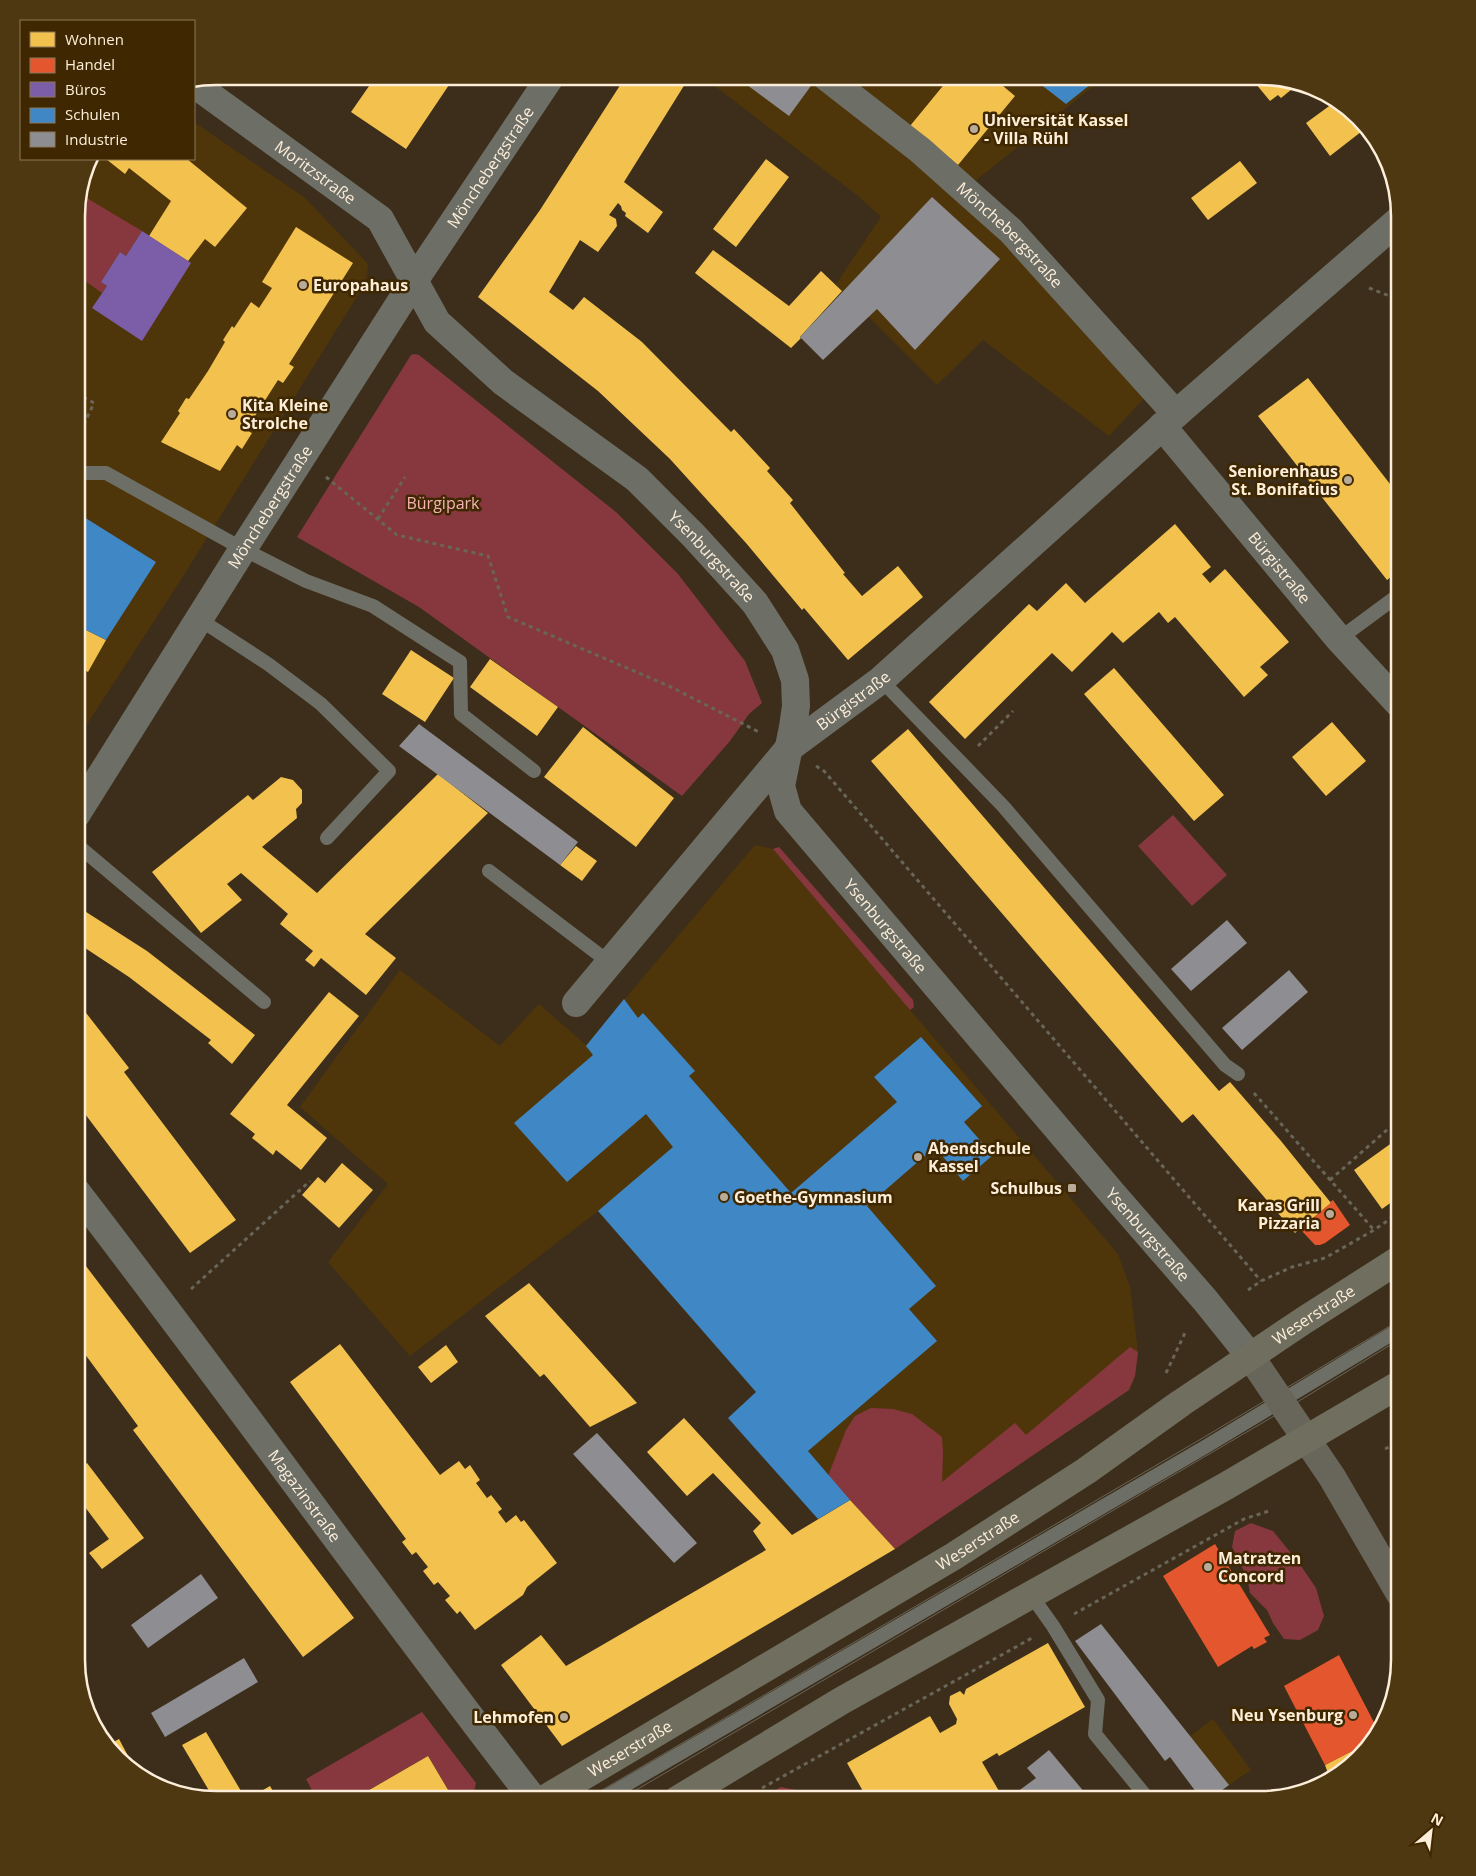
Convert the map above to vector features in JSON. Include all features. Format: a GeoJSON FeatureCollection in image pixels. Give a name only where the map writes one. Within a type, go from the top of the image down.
{"type":"FeatureCollection","features":[{"type":"Feature","properties":{"kind":"main road","name":"Weserstraße"},"geometry":{"type":"LineString","coordinates":[[558,1791],[954,1556],[1086,1471],[1250,1356],[1391,1264]]}},
{"type":"Feature","properties":{"kind":"main road","name":"Ysenburgstraße"},"geometry":{"type":"LineString","coordinates":[[1250,1356],[1332,1477],[1391,1579]]}},
{"type":"Feature","properties":{"kind":"main road"},"geometry":{"type":"LineString","coordinates":[[692,1791],[841,1701],[1307,1440],[1391,1389]]}},
{"type":"Feature","properties":{"kind":"street","name":"Mönchebergstraße"},"geometry":{"type":"LineString","coordinates":[[85,801],[414,281],[544,85]]}},
{"type":"Feature","properties":{"kind":"street","name":"Mönchebergstraße"},"geometry":{"type":"LineString","coordinates":[[837,85],[920,150],[1011,231],[1169,420]]}},
{"type":"Feature","properties":{"kind":"street","name":"Moritzstraße"},"geometry":{"type":"LineString","coordinates":[[197,86],[380,219],[414,281]]}},
{"type":"Feature","properties":{"kind":"street","name":"Bürgistraße"},"geometry":{"type":"LineString","coordinates":[[576,1003],[789,748],[881,680],[1169,420],[1391,227]]}},
{"type":"Feature","properties":{"kind":"street","name":"Ysenburgstraße"},"geometry":{"type":"LineString","coordinates":[[414,281],[437,322],[503,382],[637,479],[694,536],[754,603],[784,650],[795,680],[796,706],[781,786],[788,811],[1205,1300],[1250,1356]]}},
{"type":"Feature","properties":{"kind":"street","name":"Bürgistraße"},"geometry":{"type":"LineString","coordinates":[[1169,420],[1339,639],[1391,695]]}},
{"type":"Feature","properties":{"kind":"street","name":"Magazinstraße"},"geometry":{"type":"LineString","coordinates":[[85,1203],[168,1310],[424,1656],[527,1791]]}},
{"type":"Feature","properties":{"kind":"lane"},"geometry":{"type":"LineString","coordinates":[[85,473],[106,472],[243,549],[306,581],[373,606],[460,662],[460,714],[534,771]]}},
{"type":"Feature","properties":{"kind":"lane"},"geometry":{"type":"LineString","coordinates":[[1339,639],[1391,601]]}},
{"type":"Feature","properties":{"kind":"lane"},"geometry":{"type":"LineString","coordinates":[[199,619],[268,664],[321,704],[389,771],[327,838]]}},
{"type":"Feature","properties":{"kind":"lane"},"geometry":{"type":"LineString","coordinates":[[881,680],[1003,806],[1225,1065],[1238,1074]]}},
{"type":"Feature","properties":{"kind":"lane"},"geometry":{"type":"LineString","coordinates":[[85,852],[264,1002]]}},
{"type":"Feature","properties":{"kind":"lane"},"geometry":{"type":"LineString","coordinates":[[489,871],[610,963]]}},
{"type":"Feature","properties":{"kind":"lane"},"geometry":{"type":"LineString","coordinates":[[615,1791],[1281,1402],[1391,1335]]}},
{"type":"Feature","properties":{"kind":"lane"},"geometry":{"type":"LineString","coordinates":[[1031,1595],[1053,1626],[1098,1700],[1095,1734],[1142,1791]]}},
{"type":"Feature","properties":{"kind":"path"},"geometry":{"type":"LineString","coordinates":[[85,399],[94,404],[85,422]]}},
{"type":"Feature","properties":{"kind":"path"},"geometry":{"type":"LineString","coordinates":[[301,459],[397,535],[488,556],[508,617],[669,686],[789,748],[824,771],[1261,1281]]}},
{"type":"Feature","properties":{"kind":"path"},"geometry":{"type":"LineString","coordinates":[[378,519],[405,477]]}},
{"type":"Feature","properties":{"kind":"path"},"geometry":{"type":"LineString","coordinates":[[961,763],[1012,711]]}},
{"type":"Feature","properties":{"kind":"path"},"geometry":{"type":"LineString","coordinates":[[1238,1074],[1374,1230]]}},
{"type":"Feature","properties":{"kind":"path"},"geometry":{"type":"LineString","coordinates":[[1330,1180],[1388,1129]]}},
{"type":"Feature","properties":{"kind":"path"},"geometry":{"type":"LineString","coordinates":[[168,1310],[310,1181]]}},
{"type":"Feature","properties":{"kind":"path"},"geometry":{"type":"LineString","coordinates":[[1248,1290],[1261,1281],[1292,1267],[1325,1258],[1391,1218]]}},
{"type":"Feature","properties":{"kind":"path"},"geometry":{"type":"LineString","coordinates":[[1325,1258],[1330,1265]]}},
{"type":"Feature","properties":{"kind":"path"},"geometry":{"type":"LineString","coordinates":[[1165,1376],[1185,1333]]}},
{"type":"Feature","properties":{"kind":"path"},"geometry":{"type":"LineString","coordinates":[[1385,1449],[1391,1446]]}},
{"type":"Feature","properties":{"kind":"path"},"geometry":{"type":"LineString","coordinates":[[760,1790],[1244,1519],[1269,1511]]}},
{"type":"Feature","properties":{"kind":"shaded area"},"geometry":{"type":"Polygon","coordinates":[[[714,85],[823,85],[916,160],[1010,250],[1147,395],[1109,436],[983,340],[937,385],[836,284],[881,217],[858,196],[714,85]]]}},
{"type":"Feature","properties":{"kind":"shaded area","name":"Universität Kassel - Villa Rühl"},"geometry":{"type":"Polygon","coordinates":[[[853,85],[1095,85],[974,182],[853,85]]]}},
{"type":"Feature","properties":{"kind":"shaded area"},"geometry":{"type":"Polygon","coordinates":[[[195,123],[305,198],[368,264],[366,282],[182,578],[85,727],[85,207],[89,182],[97,160],[195,160],[195,123]]]}},
{"type":"Feature","properties":{"kind":"shaded area","name":"Goethe-Gymnasium"},"geometry":{"type":"Polygon","coordinates":[[[755,845],[773,849],[1118,1254],[1130,1287],[1138,1352],[1135,1376],[1129,1390],[895,1549],[598,1211],[410,1356],[328,1262],[388,1184],[300,1107],[400,970],[500,1046],[539,1004],[586,1045],[755,845]]]}},
{"type":"Feature","properties":{"kind":"shaded area"},"geometry":{"type":"Polygon","coordinates":[[[1213,1719],[1251,1770],[1229,1785],[1190,1736],[1213,1719]]]}},
{"type":"Feature","properties":{"kind":"green space"},"geometry":{"type":"Polygon","coordinates":[[[87,198],[142,231],[126,256],[120,252],[101,282],[107,286],[102,293],[85,281],[87,198]]]}},
{"type":"Feature","properties":{"kind":"green space","name":"Bürgipark"},"geometry":{"type":"Polygon","coordinates":[[[411,355],[419,355],[616,512],[678,574],[745,661],[762,703],[749,714],[730,741],[682,796],[419,607],[297,537],[411,355]]]}},
{"type":"Feature","properties":{"kind":"green space"},"geometry":{"type":"Polygon","coordinates":[[[1173,815],[1227,875],[1192,906],[1138,846],[1173,815]]]}},
{"type":"Feature","properties":{"kind":"green space"},"geometry":{"type":"Polygon","coordinates":[[[779,847],[913,1000],[914,1007],[910,1010],[773,849],[779,847]]]}},
{"type":"Feature","properties":{"kind":"green space"},"geometry":{"type":"Polygon","coordinates":[[[1130,1347],[1138,1352],[1135,1376],[1129,1390],[895,1549],[850,1500],[843,1497],[826,1481],[846,1430],[855,1416],[871,1408],[893,1409],[912,1414],[942,1437],[942,1482],[1015,1423],[1026,1435],[1130,1347]]]}},
{"type":"Feature","properties":{"kind":"green space"},"geometry":{"type":"Polygon","coordinates":[[[1251,1523],[1273,1531],[1316,1588],[1324,1616],[1318,1630],[1300,1640],[1284,1639],[1267,1610],[1250,1593],[1247,1577],[1232,1547],[1235,1531],[1251,1523]]]}},
{"type":"Feature","properties":{"kind":"green space"},"geometry":{"type":"Polygon","coordinates":[[[422,1712],[476,1783],[474,1791],[449,1791],[428,1756],[368,1791],[312,1791],[306,1779],[422,1712]]]}},
{"type":"Feature","properties":{"kind":"green space"},"geometry":{"type":"Polygon","coordinates":[[[781,1787],[801,1791],[774,1791],[781,1787]]]}},
{"type":"Feature","properties":{"kind":"building: Wohnen"},"geometry":{"type":"Polygon","coordinates":[[[370,85],[449,85],[406,149],[351,112],[370,85]]]}},
{"type":"Feature","properties":{"kind":"building: Wohnen"},"geometry":{"type":"Polygon","coordinates":[[[620,85],[684,85],[624,182],[663,212],[648,233],[625,216],[626,213],[618,203],[609,215],[616,219],[617,226],[598,252],[580,240],[549,292],[573,310],[584,297],[642,342],[731,432],[734,429],[770,468],[767,471],[793,500],[790,503],[845,573],[843,574],[862,596],[898,566],[923,597],[848,660],[804,608],[802,610],[746,543],[670,459],[598,391],[478,297],[540,210],[620,85]]]}},
{"type":"Feature","properties":{"kind":"building: Wohnen"},"geometry":{"type":"Polygon","coordinates":[[[944,85],[1002,85],[1015,96],[958,165],[910,126],[944,85]]]}},
{"type":"Feature","properties":{"kind":"building: Wohnen"},"geometry":{"type":"Polygon","coordinates":[[[1257,85],[1292,89],[1281,98],[1278,95],[1270,101],[1257,85]]]}},
{"type":"Feature","properties":{"kind":"building: Wohnen"},"geometry":{"type":"Polygon","coordinates":[[[1330,105],[1353,123],[1361,132],[1330,156],[1306,123],[1330,105]]]}},
{"type":"Feature","properties":{"kind":"building: Wohnen"},"geometry":{"type":"Polygon","coordinates":[[[766,159],[789,177],[736,247],[713,229],[766,159]]]}},
{"type":"Feature","properties":{"kind":"building: Wohnen"},"geometry":{"type":"Polygon","coordinates":[[[107,160],[188,160],[247,208],[215,247],[205,239],[188,261],[149,236],[171,201],[129,168],[125,174],[107,160]]]}},
{"type":"Feature","properties":{"kind":"building: Wohnen"},"geometry":{"type":"Polygon","coordinates":[[[1240,161],[1257,183],[1208,220],[1191,198],[1240,161]]]}},
{"type":"Feature","properties":{"kind":"building: Wohnen"},"geometry":{"type":"Polygon","coordinates":[[[296,227],[353,263],[289,364],[294,367],[283,383],[278,380],[246,430],[252,433],[242,449],[237,445],[220,471],[161,442],[180,413],[178,411],[186,398],[189,399],[208,371],[232,326],[234,328],[251,302],[259,308],[272,288],[262,282],[296,227]]]}},
{"type":"Feature","properties":{"kind":"building: Wohnen"},"geometry":{"type":"Polygon","coordinates":[[[713,250],[789,306],[821,271],[842,291],[791,348],[695,273],[713,250]]]}},
{"type":"Feature","properties":{"kind":"building: Wohnen","name":"Seniorenhaus St. Bonifatius"},"geometry":{"type":"Polygon","coordinates":[[[1308,378],[1391,483],[1391,577],[1387,580],[1258,416],[1308,378]]]}},
{"type":"Feature","properties":{"kind":"building: Wohnen"},"geometry":{"type":"Polygon","coordinates":[[[1175,524],[1211,567],[1202,574],[1210,583],[1225,569],[1289,642],[1260,667],[1268,675],[1244,697],[1175,617],[1168,623],[1159,612],[1123,643],[1112,632],[1072,672],[1052,653],[965,739],[929,702],[1029,604],[1037,611],[1066,583],[1085,603],[1175,524]]]}},
{"type":"Feature","properties":{"kind":"building: Wohnen"},"geometry":{"type":"Polygon","coordinates":[[[85,630],[106,640],[88,672],[85,670],[85,630]]]}},
{"type":"Feature","properties":{"kind":"building: Wohnen"},"geometry":{"type":"Polygon","coordinates":[[[411,650],[454,678],[425,722],[382,694],[411,650]]]}},
{"type":"Feature","properties":{"kind":"building: Wohnen"},"geometry":{"type":"Polygon","coordinates":[[[490,659],[558,707],[537,736],[470,687],[490,659]]]}},
{"type":"Feature","properties":{"kind":"building: Wohnen"},"geometry":{"type":"Polygon","coordinates":[[[1114,668],[1224,795],[1194,821],[1084,694],[1114,668]]]}},
{"type":"Feature","properties":{"kind":"building: Wohnen"},"geometry":{"type":"Polygon","coordinates":[[[1332,722],[1366,761],[1326,796],[1292,757],[1332,722]]]}},
{"type":"Feature","properties":{"kind":"building: Wohnen"},"geometry":{"type":"Polygon","coordinates":[[[583,727],[674,798],[636,847],[544,777],[583,727]]]}},
{"type":"Feature","properties":{"kind":"building: Wohnen"},"geometry":{"type":"Polygon","coordinates":[[[908,729],[1219,1091],[1230,1082],[1331,1203],[1295,1233],[1193,1114],[1182,1123],[871,761],[908,729]]]}},
{"type":"Feature","properties":{"kind":"building: Wohnen"},"geometry":{"type":"Polygon","coordinates":[[[438,774],[488,813],[365,934],[396,958],[366,995],[321,958],[314,967],[305,960],[313,951],[280,924],[288,914],[241,873],[227,884],[242,900],[201,933],[152,872],[248,795],[253,800],[281,777],[293,780],[302,790],[302,803],[296,809],[297,818],[262,847],[317,893],[438,774]]]}},
{"type":"Feature","properties":{"kind":"building: Wohnen"},"geometry":{"type":"Polygon","coordinates":[[[576,846],[597,861],[582,881],[560,865],[576,846]]]}},
{"type":"Feature","properties":{"kind":"building: Wohnen"},"geometry":{"type":"Polygon","coordinates":[[[85,911],[147,951],[255,1035],[232,1064],[208,1043],[211,1040],[129,977],[85,948],[85,911]]]}},
{"type":"Feature","properties":{"kind":"building: Wohnen"},"geometry":{"type":"Polygon","coordinates":[[[329,992],[359,1016],[287,1105],[327,1138],[301,1170],[276,1150],[273,1155],[252,1138],[255,1134],[230,1114],[329,992]]]}},
{"type":"Feature","properties":{"kind":"building: Wohnen"},"geometry":{"type":"Polygon","coordinates":[[[85,1012],[129,1068],[124,1072],[236,1220],[190,1253],[85,1114],[85,1012]]]}},
{"type":"Feature","properties":{"kind":"building: Wohnen"},"geometry":{"type":"Polygon","coordinates":[[[1391,1143],[1391,1202],[1382,1209],[1354,1170],[1391,1143]]]}},
{"type":"Feature","properties":{"kind":"building: Wohnen"},"geometry":{"type":"Polygon","coordinates":[[[342,1163],[373,1190],[339,1228],[302,1195],[318,1177],[325,1183],[342,1163]]]}},
{"type":"Feature","properties":{"kind":"building: Wohnen"},"geometry":{"type":"Polygon","coordinates":[[[85,1265],[354,1618],[303,1657],[133,1430],[138,1426],[85,1354],[85,1265]]]}},
{"type":"Feature","properties":{"kind":"building: Wohnen"},"geometry":{"type":"Polygon","coordinates":[[[529,1283],[637,1403],[590,1427],[544,1374],[540,1377],[485,1316],[529,1283]]]}},
{"type":"Feature","properties":{"kind":"building: Wohnen"},"geometry":{"type":"Polygon","coordinates":[[[340,1344],[440,1475],[459,1461],[465,1469],[470,1465],[480,1480],[476,1483],[487,1498],[491,1495],[502,1509],[498,1512],[506,1523],[516,1515],[521,1522],[524,1520],[557,1563],[527,1587],[523,1595],[475,1630],[460,1611],[457,1614],[445,1600],[450,1596],[438,1582],[434,1585],[423,1571],[428,1567],[416,1552],[412,1555],[402,1542],[406,1539],[290,1382],[340,1344]]]}},
{"type":"Feature","properties":{"kind":"building: Wohnen"},"geometry":{"type":"Polygon","coordinates":[[[446,1345],[458,1362],[431,1383],[418,1367],[446,1345]]]}},
{"type":"Feature","properties":{"kind":"building: Wohnen"},"geometry":{"type":"Polygon","coordinates":[[[684,1418],[792,1535],[850,1500],[895,1549],[562,1746],[501,1665],[541,1635],[566,1666],[766,1550],[753,1531],[761,1523],[713,1473],[687,1496],[647,1452],[684,1418]]]}},
{"type":"Feature","properties":{"kind":"building: Wohnen"},"geometry":{"type":"Polygon","coordinates":[[[87,1463],[144,1538],[102,1569],[89,1553],[109,1539],[85,1507],[85,1464],[87,1463]]]}},
{"type":"Feature","properties":{"kind":"building: Wohnen"},"geometry":{"type":"Polygon","coordinates":[[[1048,1643],[1085,1707],[999,1756],[997,1753],[982,1762],[999,1791],[863,1791],[847,1763],[930,1716],[940,1733],[956,1724],[957,1719],[949,1704],[950,1696],[960,1691],[964,1695],[966,1689],[1048,1643]]]}},
{"type":"Feature","properties":{"kind":"building: Wohnen"},"geometry":{"type":"Polygon","coordinates":[[[206,1732],[241,1791],[209,1791],[182,1745],[206,1732]]]}},
{"type":"Feature","properties":{"kind":"building: Wohnen"},"geometry":{"type":"Polygon","coordinates":[[[119,1739],[129,1758],[123,1753],[114,1742],[119,1739]]]}},
{"type":"Feature","properties":{"kind":"building: Wohnen"},"geometry":{"type":"Polygon","coordinates":[[[1357,1748],[1328,1772],[1325,1765],[1357,1748]]]}},
{"type":"Feature","properties":{"kind":"building: Wohnen"},"geometry":{"type":"Polygon","coordinates":[[[428,1756],[449,1791],[368,1791],[428,1756]]]}},
{"type":"Feature","properties":{"kind":"building: Wohnen"},"geometry":{"type":"Polygon","coordinates":[[[270,1786],[273,1791],[261,1791],[270,1786]]]}},
{"type":"Feature","properties":{"kind":"building: Handel","name":"Karas Grill Pizzaria"},"geometry":{"type":"Polygon","coordinates":[[[1333,1200],[1350,1225],[1325,1243],[1315,1245],[1300,1229],[1333,1200]]]}},
{"type":"Feature","properties":{"kind":"building: Handel"},"geometry":{"type":"Polygon","coordinates":[[[1215,1544],[1270,1635],[1264,1638],[1267,1642],[1254,1649],[1252,1646],[1218,1667],[1163,1576],[1215,1544]]]}},
{"type":"Feature","properties":{"kind":"building: Handel"},"geometry":{"type":"Polygon","coordinates":[[[1339,1655],[1375,1724],[1356,1749],[1325,1765],[1284,1686],[1339,1655]]]}},
{"type":"Feature","properties":{"kind":"building: Büros"},"geometry":{"type":"Polygon","coordinates":[[[142,231],[191,263],[142,341],[92,308],[107,286],[101,282],[120,252],[126,256],[142,231]]]}},
{"type":"Feature","properties":{"kind":"building: Schulen"},"geometry":{"type":"Polygon","coordinates":[[[1042,85],[1090,85],[1066,104],[1042,85]]]}},
{"type":"Feature","properties":{"kind":"building: Schulen"},"geometry":{"type":"Polygon","coordinates":[[[85,518],[156,562],[106,640],[85,630],[85,518]]]}},
{"type":"Feature","properties":{"kind":"building: Schulen"},"geometry":{"type":"Polygon","coordinates":[[[624,999],[638,1018],[643,1013],[695,1071],[689,1076],[791,1193],[897,1102],[874,1077],[921,1037],[982,1106],[964,1122],[993,1155],[963,1181],[935,1147],[867,1206],[936,1286],[909,1309],[937,1341],[808,1451],[850,1500],[818,1519],[728,1418],[756,1392],[598,1211],[673,1147],[646,1114],[567,1182],[514,1123],[593,1055],[586,1046],[624,999]]]}},
{"type":"Feature","properties":{"kind":"building: Industrie"},"geometry":{"type":"Polygon","coordinates":[[[747,85],[812,85],[789,116],[747,85]]]}},
{"type":"Feature","properties":{"kind":"building: Industrie"},"geometry":{"type":"Polygon","coordinates":[[[932,197],[1000,259],[915,350],[877,309],[823,360],[800,337],[932,197]]]}},
{"type":"Feature","properties":{"kind":"building: Industrie"},"geometry":{"type":"Polygon","coordinates":[[[419,724],[578,842],[560,865],[399,746],[419,724]]]}},
{"type":"Feature","properties":{"kind":"building: Industrie"},"geometry":{"type":"Polygon","coordinates":[[[1227,920],[1247,943],[1191,991],[1171,969],[1227,920]]]}},
{"type":"Feature","properties":{"kind":"building: Industrie"},"geometry":{"type":"Polygon","coordinates":[[[1289,970],[1308,992],[1242,1050],[1222,1028],[1289,970]]]}},
{"type":"Feature","properties":{"kind":"building: Industrie"},"geometry":{"type":"Polygon","coordinates":[[[597,1433],[697,1543],[674,1563],[573,1454],[597,1433]]]}},
{"type":"Feature","properties":{"kind":"building: Industrie"},"geometry":{"type":"Polygon","coordinates":[[[201,1574],[218,1598],[148,1648],[131,1625],[201,1574]]]}},
{"type":"Feature","properties":{"kind":"building: Industrie"},"geometry":{"type":"Polygon","coordinates":[[[1101,1624],[1229,1785],[1221,1791],[1195,1791],[1170,1757],[1165,1761],[1075,1641],[1101,1624]]]}},
{"type":"Feature","properties":{"kind":"building: Industrie"},"geometry":{"type":"Polygon","coordinates":[[[244,1658],[258,1682],[165,1737],[151,1713],[244,1658]]]}},
{"type":"Feature","properties":{"kind":"building: Industrie"},"geometry":{"type":"Polygon","coordinates":[[[1049,1750],[1083,1791],[1018,1791],[1036,1778],[1027,1768],[1049,1750]]]}},
{"type":"Feature","properties":{"kind":"tram line"},"geometry":{"type":"LineString","coordinates":[[600,1791],[1391,1325]]}},
{"type":"Feature","properties":{"kind":"tram line"},"geometry":{"type":"LineString","coordinates":[[634,1791],[1286,1409],[1391,1345]]}},
{"type":"Feature","properties":{"kind":"place","name":"Universität Kassel - Villa Rühl"},"geometry":{"type":"Point","coordinates":[974,129]}},
{"type":"Feature","properties":{"kind":"place","name":"Europahaus"},"geometry":{"type":"Point","coordinates":[303,285]}},
{"type":"Feature","properties":{"kind":"place","name":"Kita Kleine Strolche"},"geometry":{"type":"Point","coordinates":[232,414]}},
{"type":"Feature","properties":{"kind":"place","name":"Seniorenhaus St. Bonifatius"},"geometry":{"type":"Point","coordinates":[1348,480]}},
{"type":"Feature","properties":{"kind":"place","name":"Abendschule Kassel"},"geometry":{"type":"Point","coordinates":[918,1157]}},
{"type":"Feature","properties":{"kind":"place","name":"Schulbus"},"geometry":{"type":"Point","coordinates":[1072,1188]}},
{"type":"Feature","properties":{"kind":"place","name":"Goethe-Gymnasium"},"geometry":{"type":"Point","coordinates":[724,1197]}},
{"type":"Feature","properties":{"kind":"place","name":"Karas Grill Pizzaria"},"geometry":{"type":"Point","coordinates":[1330,1214]}},
{"type":"Feature","properties":{"kind":"place","name":"Matratzen Concord"},"geometry":{"type":"Point","coordinates":[1208,1567]}},
{"type":"Feature","properties":{"kind":"place","name":"Neu Ysenburg"},"geometry":{"type":"Point","coordinates":[1353,1715]}},
{"type":"Feature","properties":{"kind":"place","name":"Lehmofen"},"geometry":{"type":"Point","coordinates":[564,1717]}}]}
